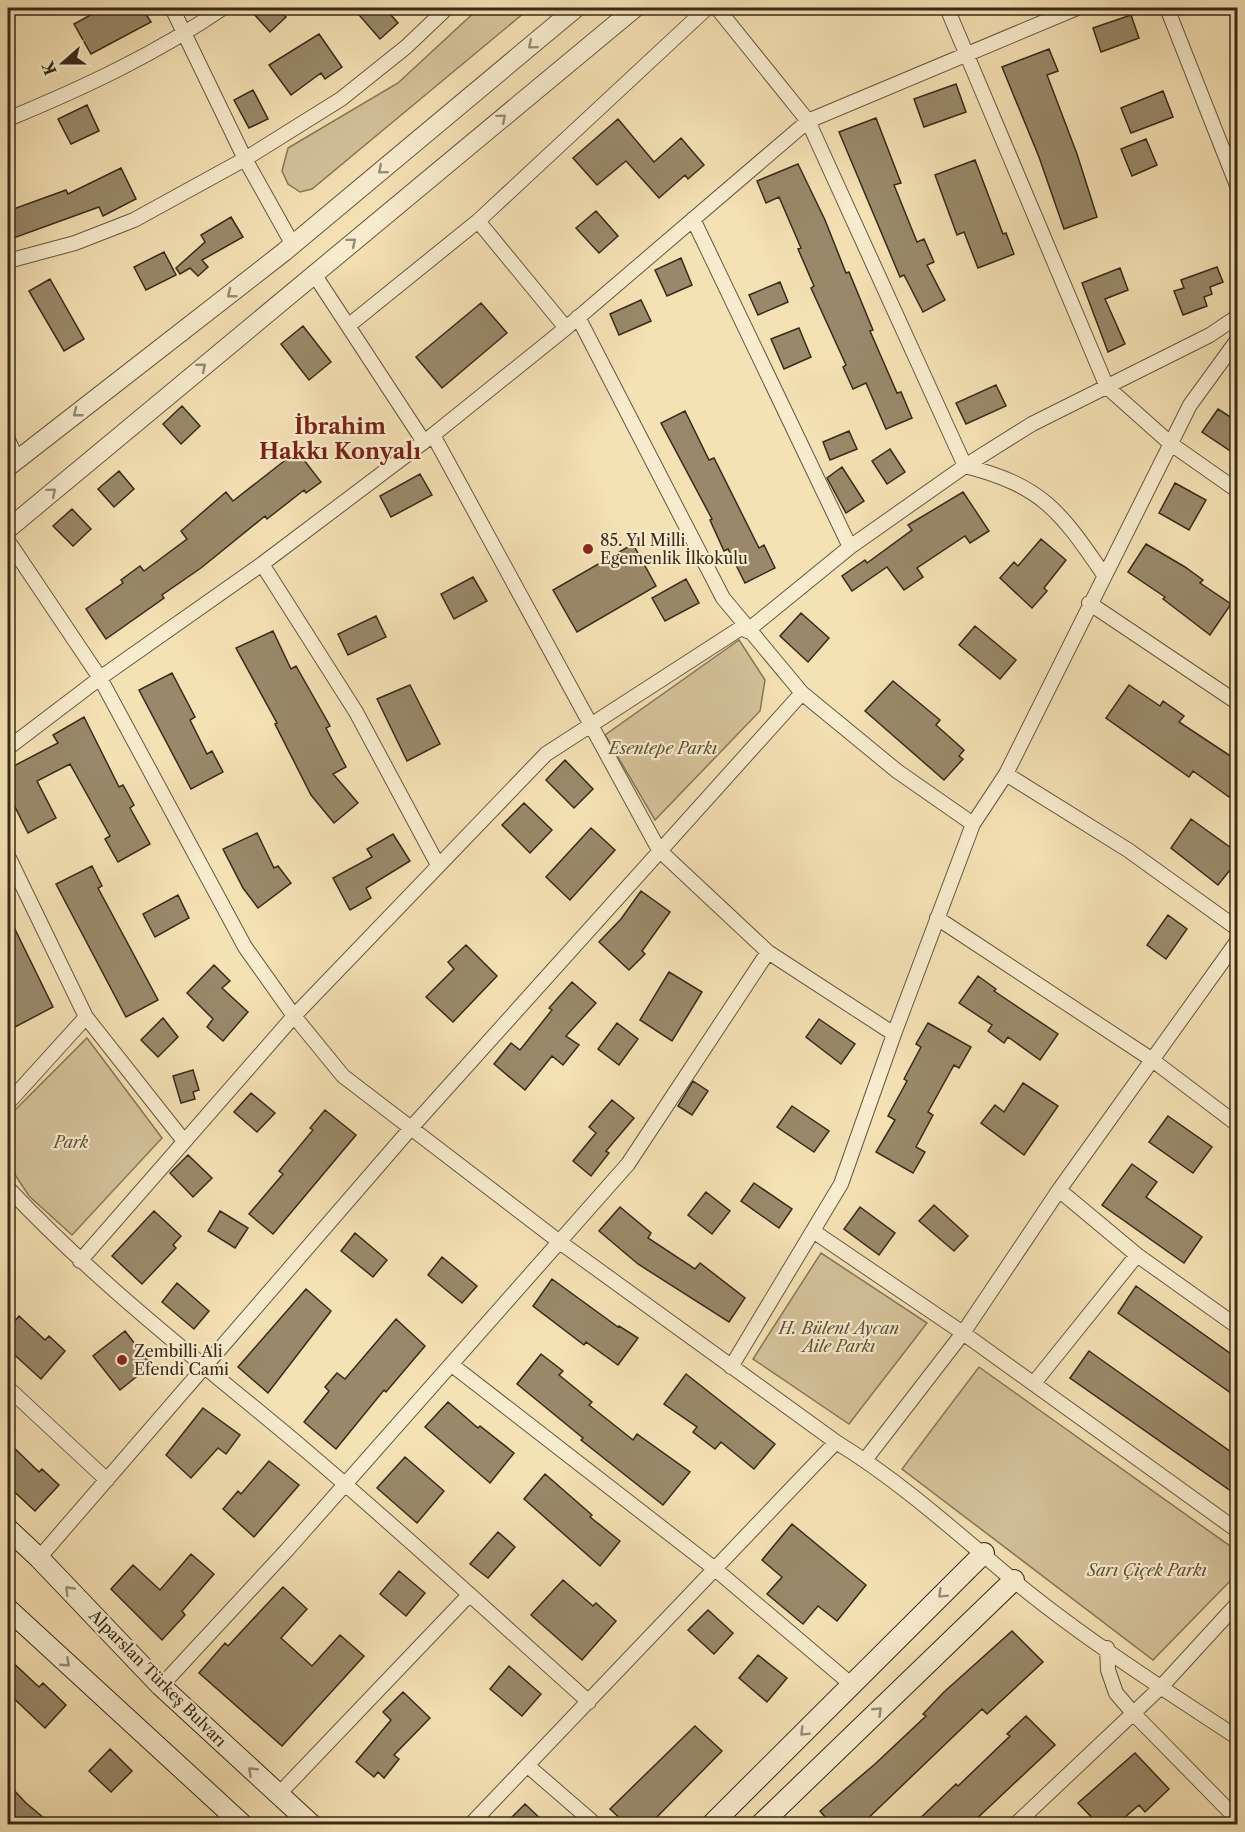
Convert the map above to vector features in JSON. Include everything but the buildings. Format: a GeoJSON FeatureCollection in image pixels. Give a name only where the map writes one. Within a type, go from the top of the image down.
{"type":"FeatureCollection","features":[{"type":"Feature","properties":{"kind":"main road","name":"Alparslan Türkeş Bulvarı"},"geometry":{"type":"LineString","coordinates":[[8,1529],[39,1558],[161,1686],[311,1824]]}},
{"type":"Feature","properties":{"kind":"main road"},"geometry":{"type":"LineString","coordinates":[[712,1824],[984,1553]]}},
{"type":"Feature","properties":{"kind":"main road"},"geometry":{"type":"LineString","coordinates":[[761,1824],[1014,1580]]}},
{"type":"Feature","properties":{"kind":"main road"},"geometry":{"type":"LineString","coordinates":[[8,1609],[242,1824]]}},
{"type":"Feature","properties":{"kind":"street"},"geometry":{"type":"LineString","coordinates":[[172,8],[245,159],[293,244]]}},
{"type":"Feature","properties":{"kind":"street"},"geometry":{"type":"LineString","coordinates":[[8,118],[63,96],[185,34],[223,8]]}},
{"type":"Feature","properties":{"kind":"street"},"geometry":{"type":"LineString","coordinates":[[8,261],[75,243],[134,220],[245,159],[341,99],[406,47],[447,8]]}},
{"type":"Feature","properties":{"kind":"street"},"geometry":{"type":"LineString","coordinates":[[8,440],[12,463],[293,244],[576,8]]}},
{"type":"Feature","properties":{"kind":"street"},"geometry":{"type":"LineString","coordinates":[[8,529],[635,8]]}},
{"type":"Feature","properties":{"kind":"street"},"geometry":{"type":"LineString","coordinates":[[348,326],[478,221],[707,8]]}},
{"type":"Feature","properties":{"kind":"street"},"geometry":{"type":"LineString","coordinates":[[717,8],[808,121],[965,466]]}},
{"type":"Feature","properties":{"kind":"street"},"geometry":{"type":"LineString","coordinates":[[947,8],[1107,387],[1171,444],[1238,490]]}},
{"type":"Feature","properties":{"kind":"street"},"geometry":{"type":"LineString","coordinates":[[8,748],[100,678],[262,564],[428,439],[566,328],[808,121],[967,52],[1077,8]]}},
{"type":"Feature","properties":{"kind":"street"},"geometry":{"type":"LineString","coordinates":[[1167,8],[1238,188]]}},
{"type":"Feature","properties":{"kind":"street"},"geometry":{"type":"LineString","coordinates":[[693,219],[850,547]]}},
{"type":"Feature","properties":{"kind":"street"},"geometry":{"type":"LineString","coordinates":[[478,221],[566,328]]}},
{"type":"Feature","properties":{"kind":"street"},"geometry":{"type":"LineString","coordinates":[[314,274],[428,439],[659,850],[768,952],[894,1034]]}},
{"type":"Feature","properties":{"kind":"street"},"geometry":{"type":"LineString","coordinates":[[80,1260],[294,1016],[546,754],[745,628],[850,547],[965,466],[1032,424],[1210,335],[1238,316]]}},
{"type":"Feature","properties":{"kind":"street"},"geometry":{"type":"LineString","coordinates":[[578,317],[723,598],[745,628],[802,693],[897,771],[973,824]]}},
{"type":"Feature","properties":{"kind":"street"},"geometry":{"type":"LineString","coordinates":[[731,1367],[842,1184],[894,1034],[973,824],[1006,774],[1089,603],[1190,405],[1238,339]]}},
{"type":"Feature","properties":{"kind":"street"},"geometry":{"type":"LineString","coordinates":[[965,466],[1003,476],[1052,507],[1076,534],[1104,575]]}},
{"type":"Feature","properties":{"kind":"street"},"geometry":{"type":"LineString","coordinates":[[8,541],[100,678],[245,947],[294,1016],[343,1076],[561,1243],[836,1442],[866,1460],[984,1553],[1014,1580],[1161,1687],[1238,1738]]}},
{"type":"Feature","properties":{"kind":"street"},"geometry":{"type":"LineString","coordinates":[[262,564],[356,712],[438,865]]}},
{"type":"Feature","properties":{"kind":"street"},"geometry":{"type":"LineString","coordinates":[[1089,603],[1238,703]]}},
{"type":"Feature","properties":{"kind":"street"},"geometry":{"type":"LineString","coordinates":[[39,1558],[411,1128],[802,693]]}},
{"type":"Feature","properties":{"kind":"street"},"geometry":{"type":"LineString","coordinates":[[1006,774],[1128,850],[1238,929]]}},
{"type":"Feature","properties":{"kind":"street"},"geometry":{"type":"LineString","coordinates":[[8,856],[86,1017],[184,1142]]}},
{"type":"Feature","properties":{"kind":"street"},"geometry":{"type":"LineString","coordinates":[[937,918],[1151,1059],[1236,1121]]}},
{"type":"Feature","properties":{"kind":"street"},"geometry":{"type":"LineString","coordinates":[[866,1460],[963,1333],[1059,1190],[1238,940]]}},
{"type":"Feature","properties":{"kind":"street"},"geometry":{"type":"LineString","coordinates":[[161,1686],[346,1484],[561,1243],[628,1164],[768,952]]}},
{"type":"Feature","properties":{"kind":"street"},"geometry":{"type":"LineString","coordinates":[[8,1103],[86,1017]]}},
{"type":"Feature","properties":{"kind":"street"},"geometry":{"type":"LineString","coordinates":[[8,1188],[80,1260],[346,1484],[589,1702]]}},
{"type":"Feature","properties":{"kind":"street"},"geometry":{"type":"LineString","coordinates":[[1059,1190],[1137,1255],[1238,1327]]}},
{"type":"Feature","properties":{"kind":"street"},"geometry":{"type":"LineString","coordinates":[[813,1231],[1034,1383],[1238,1531]]}},
{"type":"Feature","properties":{"kind":"street"},"geometry":{"type":"LineString","coordinates":[[1034,1383],[1137,1255]]}},
{"type":"Feature","properties":{"kind":"street"},"geometry":{"type":"LineString","coordinates":[[452,1365],[715,1569],[852,1685]]}},
{"type":"Feature","properties":{"kind":"street"},"geometry":{"type":"LineString","coordinates":[[8,1388],[107,1480]]}},
{"type":"Feature","properties":{"kind":"street"},"geometry":{"type":"LineString","coordinates":[[471,1824],[836,1442]]}},
{"type":"Feature","properties":{"kind":"street"},"geometry":{"type":"LineString","coordinates":[[278,1795],[469,1595]]}},
{"type":"Feature","properties":{"kind":"street"},"geometry":{"type":"LineString","coordinates":[[1016,1824],[1161,1687],[1238,1603]]}},
{"type":"Feature","properties":{"kind":"street"},"geometry":{"type":"LineString","coordinates":[[1107,1648],[1110,1680],[1116,1693],[1238,1820]]}},
{"type":"Feature","properties":{"kind":"street"},"geometry":{"type":"LineString","coordinates":[[528,1766],[595,1824]]}},
{"type":"Feature","properties":{"kind":"green space"},"geometry":{"type":"Polygon","coordinates":[[[479,8],[530,8],[312,189],[300,192],[288,184],[282,171],[288,148],[398,83],[479,8]]]}},
{"type":"Feature","properties":{"kind":"green space","name":"Esentepe Parkı"},"geometry":{"type":"Polygon","coordinates":[[[739,640],[765,680],[760,711],[655,820],[605,735],[739,640]]]}},
{"type":"Feature","properties":{"kind":"green space","name":"Park"},"geometry":{"type":"Polygon","coordinates":[[[87,1038],[162,1138],[72,1235],[29,1196],[8,1164],[8,1117],[87,1038]]]}},
{"type":"Feature","properties":{"kind":"green space","name":"H. Bülent Aycan Aile Parkı"},"geometry":{"type":"Polygon","coordinates":[[[821,1253],[927,1323],[849,1424],[753,1359],[821,1253]]]}},
{"type":"Feature","properties":{"kind":"green space","name":"Sarı Çiçek Parkı"},"geometry":{"type":"Polygon","coordinates":[[[979,1367],[1237,1551],[1237,1574],[1153,1660],[902,1469],[979,1367]]]}},
{"type":"Feature","properties":{"kind":"place","name":"85. Yıl Milli Egemenlik İlkokulu"},"geometry":{"type":"Point","coordinates":[588,549]}},
{"type":"Feature","properties":{"kind":"place","name":"Zembilli Ali Efendi Cami"},"geometry":{"type":"Point","coordinates":[122,1360]}},
{"type":"Feature","properties":{"kind":"district","name":"İbrahim Hakkı Konyalı"},"geometry":{"type":"Point","coordinates":[340,438]}}]}
